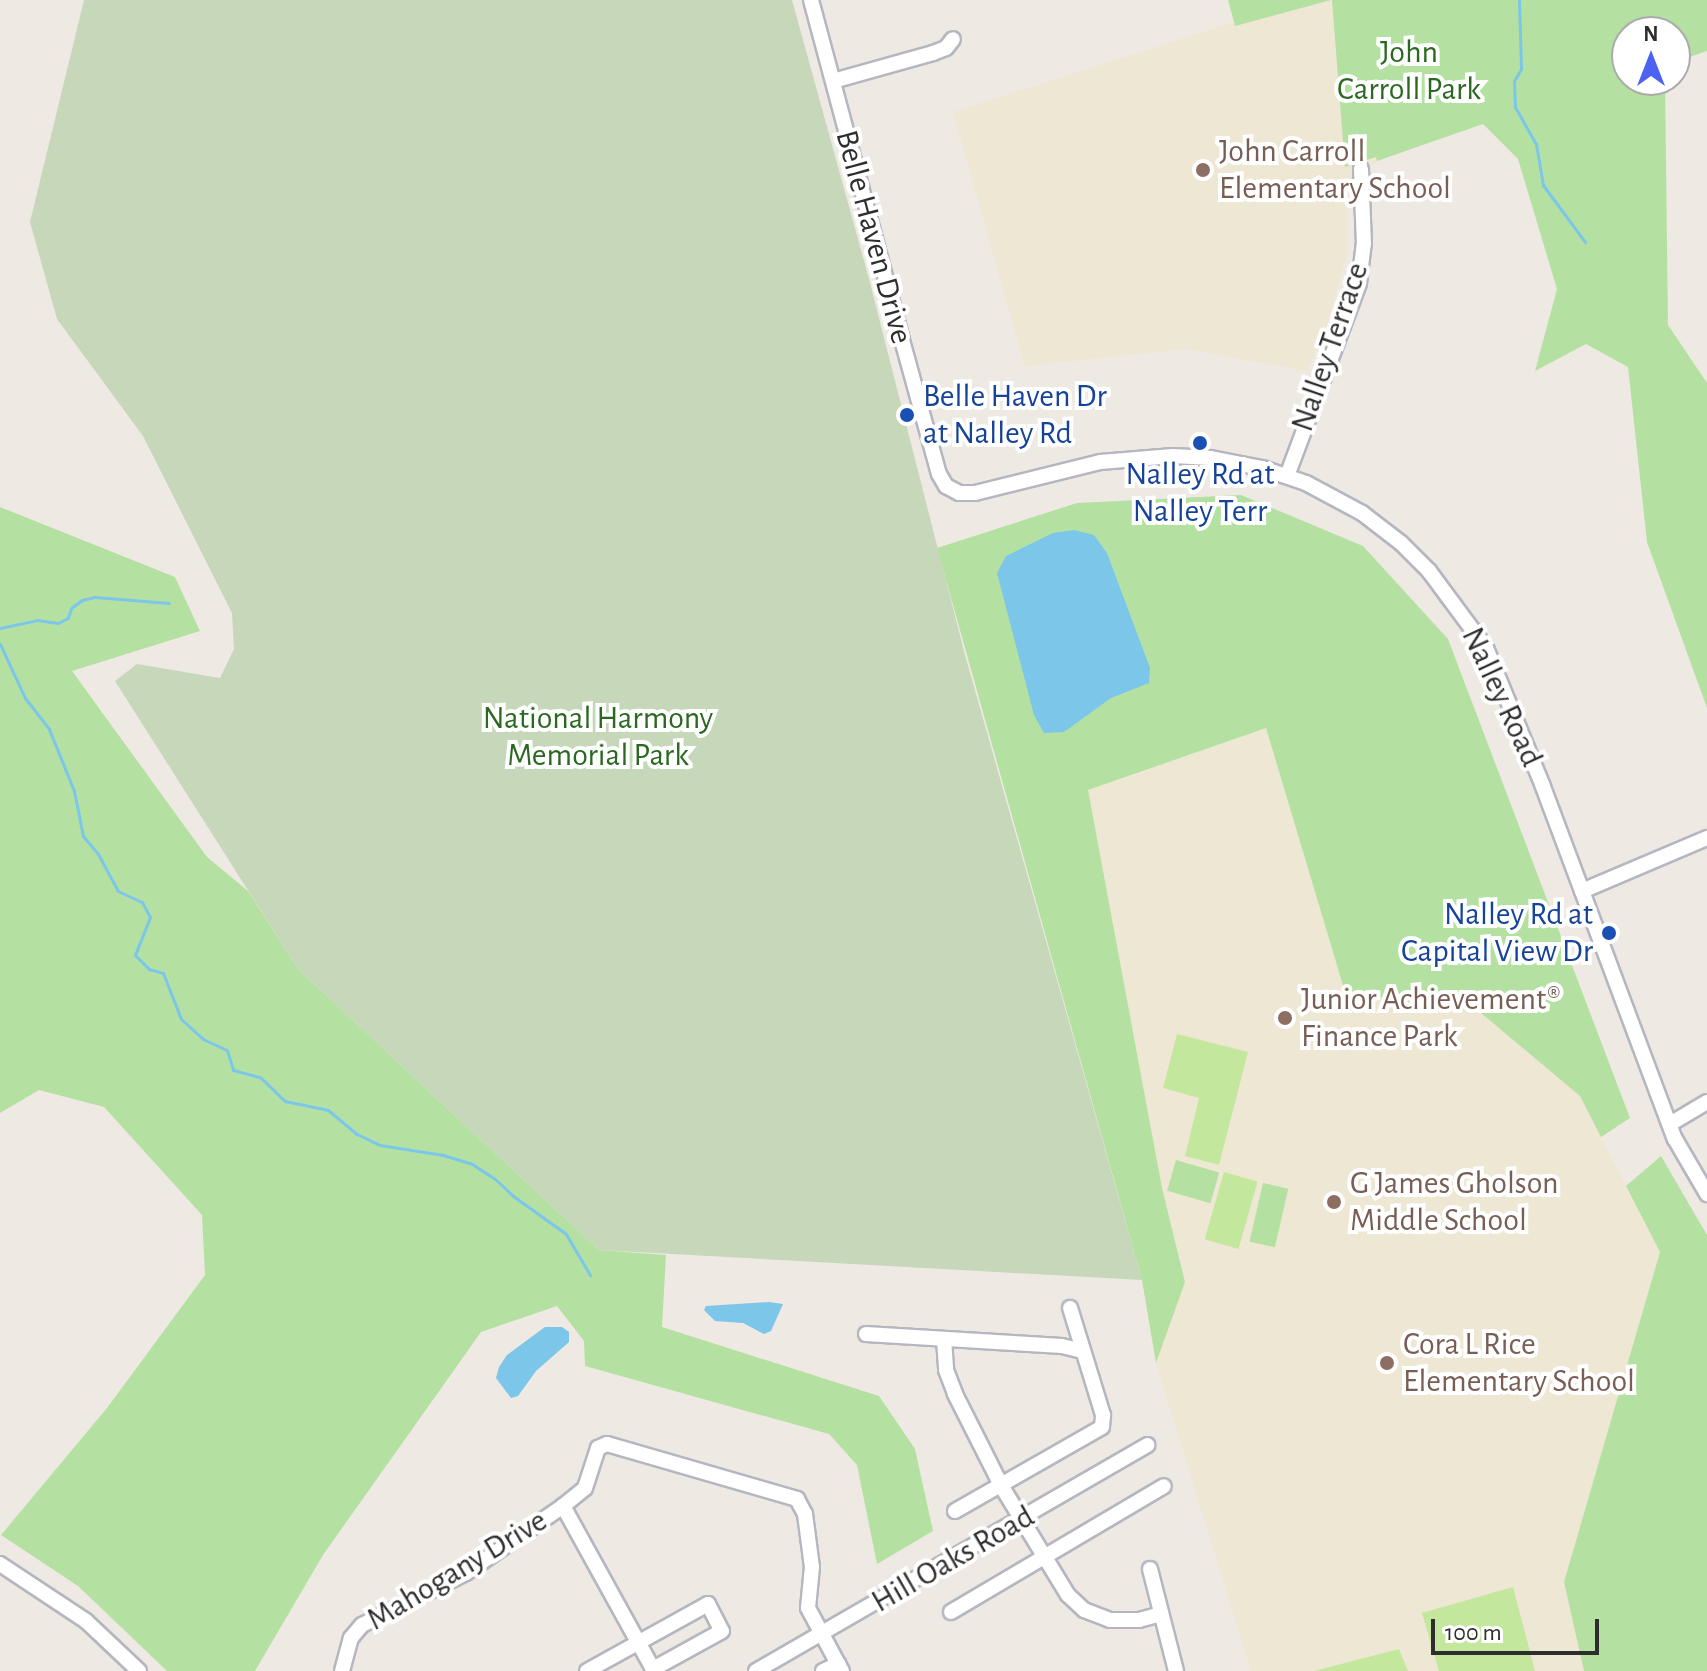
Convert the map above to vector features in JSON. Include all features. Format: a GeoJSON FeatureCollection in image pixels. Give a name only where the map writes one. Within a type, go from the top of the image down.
{"type":"FeatureCollection","features":[{"type":"Feature","properties":{"kind":"street","name":"Belle Haven Drive"},"geometry":{"type":"LineString","coordinates":[[811,0],[939,474]]}},
{"type":"Feature","properties":{"kind":"street"},"geometry":{"type":"LineString","coordinates":[[833,81],[933,53],[946,48],[953,39]]}},
{"type":"Feature","properties":{"kind":"street","name":"Nalley Terrace"},"geometry":{"type":"LineString","coordinates":[[1287,476],[1359,283],[1364,244],[1361,169]]}},
{"type":"Feature","properties":{"kind":"street","name":"Nalley Road"},"geometry":{"type":"LineString","coordinates":[[939,474],[950,489],[967,493],[1100,462],[1136,458],[1211,458],[1287,476],[1339,499],[1382,526],[1429,571],[1458,606],[1486,648],[1670,1124],[1688,1165],[1707,1194]]}},
{"type":"Feature","properties":{"kind":"street"},"geometry":{"type":"LineString","coordinates":[[1582,891],[1707,838]]}},
{"type":"Feature","properties":{"kind":"street"},"geometry":{"type":"LineString","coordinates":[[1670,1124],[1707,1102]]}},
{"type":"Feature","properties":{"kind":"street"},"geometry":{"type":"LineString","coordinates":[[955,1511],[1002,1487],[1102,1427],[1103,1415],[1070,1308]]}},
{"type":"Feature","properties":{"kind":"street"},"geometry":{"type":"LineString","coordinates":[[866,1334],[1062,1346],[1082,1351]]}},
{"type":"Feature","properties":{"kind":"street"},"geometry":{"type":"LineString","coordinates":[[944,1339],[949,1379],[1002,1487],[1068,1595],[1091,1614],[1127,1621],[1161,1614]]}},
{"type":"Feature","properties":{"kind":"street","name":"Mahogany Drive"},"geometry":{"type":"LineString","coordinates":[[342,1671],[351,1638],[371,1617],[466,1573],[563,1506],[585,1488],[598,1448],[607,1444],[788,1494],[800,1502],[805,1514],[812,1567],[808,1608],[840,1667]]}},
{"type":"Feature","properties":{"kind":"street","name":"Hill Oaks Road"},"geometry":{"type":"LineString","coordinates":[[756,1671],[1148,1445]]}},
{"type":"Feature","properties":{"kind":"street"},"geometry":{"type":"LineString","coordinates":[[951,1612],[1164,1486]]}},
{"type":"Feature","properties":{"kind":"street"},"geometry":{"type":"LineString","coordinates":[[563,1506],[639,1643],[653,1670],[722,1631],[708,1604],[639,1643],[587,1671]]}},
{"type":"Feature","properties":{"kind":"street"},"geometry":{"type":"LineString","coordinates":[[0,1564],[86,1621],[139,1671]]}},
{"type":"Feature","properties":{"kind":"street"},"geometry":{"type":"LineString","coordinates":[[1150,1569],[1176,1671]]}},
{"type":"Feature","properties":{"kind":"street"},"geometry":{"type":"LineString","coordinates":[[823,1671],[840,1667]]}},
{"type":"Feature","properties":{"kind":"shaded area"},"geometry":{"type":"Polygon","coordinates":[[[1235,0],[1397,0],[1384,46],[1377,161],[1347,186],[1348,250],[1328,322],[1307,371],[1186,349],[1025,366],[953,112],[1241,20],[1235,0]]]}},
{"type":"Feature","properties":{"kind":"shaded area"},"geometry":{"type":"Polygon","coordinates":[[[1266,728],[1345,991],[1481,1013],[1580,1096],[1660,1252],[1564,1582],[1584,1671],[1251,1671],[1156,1363],[1185,1282],[1162,1188],[1088,790],[1266,728]]]}},
{"type":"Feature","properties":{"kind":"green space","name":"National Harmony Memorial Park"},"geometry":{"type":"Polygon","coordinates":[[[84,0],[792,0],[869,279],[965,655],[1142,1280],[599,1250],[298,969],[115,681],[137,664],[220,678],[234,649],[232,613],[143,436],[57,319],[30,222],[84,0]]]}},
{"type":"Feature","properties":{"kind":"green space","name":"John Carroll Park"},"geometry":{"type":"Polygon","coordinates":[[[1228,0],[1331,0],[1235,26],[1228,0]]]}},
{"type":"Feature","properties":{"kind":"green space"},"geometry":{"type":"Polygon","coordinates":[[[1332,0],[1707,0],[1707,51],[1691,56],[1691,16],[1611,16],[1611,96],[1665,96],[1668,325],[1707,383],[1707,708],[1647,542],[1628,367],[1586,344],[1535,371],[1557,289],[1518,159],[1483,124],[1377,161],[1376,157],[1345,167],[1332,0]]]}},
{"type":"Feature","properties":{"kind":"green space"},"geometry":{"type":"Polygon","coordinates":[[[1241,495],[1363,546],[1448,639],[1630,1118],[1601,1137],[1580,1096],[1481,1013],[1345,992],[1266,728],[1088,790],[1162,1188],[1185,1282],[1156,1363],[1142,1280],[937,548],[1077,503],[1241,495]]]}},
{"type":"Feature","properties":{"kind":"green space"},"geometry":{"type":"Polygon","coordinates":[[[0,507],[175,577],[200,631],[72,671],[207,857],[248,891],[298,969],[599,1250],[666,1255],[662,1327],[879,1396],[915,1449],[933,1531],[877,1564],[857,1465],[829,1434],[585,1366],[584,1341],[557,1306],[481,1332],[323,1555],[255,1671],[167,1671],[78,1586],[1,1535],[107,1408],[205,1275],[202,1215],[104,1107],[39,1090],[0,1113],[0,507]]]}},
{"type":"Feature","properties":{"kind":"green space"},"geometry":{"type":"Polygon","coordinates":[[[1177,1034],[1248,1052],[1219,1165],[1185,1156],[1199,1098],[1163,1088],[1177,1034]]]}},
{"type":"Feature","properties":{"kind":"green space"},"geometry":{"type":"Polygon","coordinates":[[[1661,1156],[1707,1235],[1707,1671],[1584,1671],[1564,1582],[1660,1252],[1626,1186],[1661,1156]]]}},
{"type":"Feature","properties":{"kind":"green space"},"geometry":{"type":"Polygon","coordinates":[[[1176,1160],[1219,1172],[1210,1203],[1167,1191],[1176,1160]]]}},
{"type":"Feature","properties":{"kind":"green space"},"geometry":{"type":"Polygon","coordinates":[[[1224,1172],[1258,1182],[1238,1249],[1205,1239],[1224,1172]]]}},
{"type":"Feature","properties":{"kind":"green space"},"geometry":{"type":"Polygon","coordinates":[[[1263,1183],[1288,1189],[1275,1247],[1250,1241],[1263,1183]]]}},
{"type":"Feature","properties":{"kind":"green space"},"geometry":{"type":"Polygon","coordinates":[[[1513,1587],[1535,1671],[1439,1671],[1422,1613],[1513,1587]]]}},
{"type":"Feature","properties":{"kind":"green space"},"geometry":{"type":"Polygon","coordinates":[[[1399,1649],[1408,1671],[1314,1671],[1318,1670],[1399,1649]]]}},
{"type":"Feature","properties":{"kind":"water"},"geometry":{"type":"Polygon","coordinates":[[[1074,530],[1094,535],[1107,553],[1150,668],[1149,683],[1111,698],[1064,732],[1044,733],[1034,715],[997,573],[1006,556],[1053,533],[1074,530]]]}},
{"type":"Feature","properties":{"kind":"water"},"geometry":{"type":"Polygon","coordinates":[[[783,1304],[771,1331],[764,1334],[743,1323],[715,1321],[704,1310],[706,1306],[783,1304]]]}},
{"type":"Feature","properties":{"kind":"water"},"geometry":{"type":"Polygon","coordinates":[[[545,1327],[562,1327],[569,1332],[569,1342],[536,1371],[518,1396],[511,1398],[496,1378],[499,1367],[507,1355],[545,1327]]]}},
{"type":"Feature","properties":{"kind":"waterway"},"geometry":{"type":"LineString","coordinates":[[1519,0],[1521,69],[1514,81],[1515,107],[1536,144],[1543,185],[1585,242]]}},
{"type":"Feature","properties":{"kind":"waterway"},"geometry":{"type":"LineString","coordinates":[[0,628],[37,620],[58,623],[68,618],[71,608],[82,600],[95,597],[169,603]]}},
{"type":"Feature","properties":{"kind":"waterway"},"geometry":{"type":"LineString","coordinates":[[0,644],[25,698],[49,729],[74,791],[83,836],[98,854],[118,891],[142,902],[150,917],[135,955],[149,969],[163,973],[181,1019],[203,1039],[227,1050],[233,1070],[260,1077],[285,1101],[328,1110],[357,1134],[380,1145],[443,1155],[472,1164],[566,1234],[590,1275]]}},
{"type":"Feature","properties":{"kind":"place","name":"John Carroll Elementary School"},"geometry":{"type":"Point","coordinates":[1203,170]}},
{"type":"Feature","properties":{"kind":"place","name":"Belle Haven Dr at Nalley Rd"},"geometry":{"type":"Point","coordinates":[907,415]}},
{"type":"Feature","properties":{"kind":"place","name":"Nalley Rd at Nalley Terr"},"geometry":{"type":"Point","coordinates":[1200,443]}},
{"type":"Feature","properties":{"kind":"place","name":"Nalley Rd at Capital View Dr"},"geometry":{"type":"Point","coordinates":[1609,933]}},
{"type":"Feature","properties":{"kind":"place","name":"Junior Achievement® Finance Park"},"geometry":{"type":"Point","coordinates":[1285,1018]}},
{"type":"Feature","properties":{"kind":"place","name":"G James Gholson Middle School"},"geometry":{"type":"Point","coordinates":[1334,1202]}},
{"type":"Feature","properties":{"kind":"place","name":"Cora L Rice Elementary School"},"geometry":{"type":"Point","coordinates":[1387,1363]}}]}
